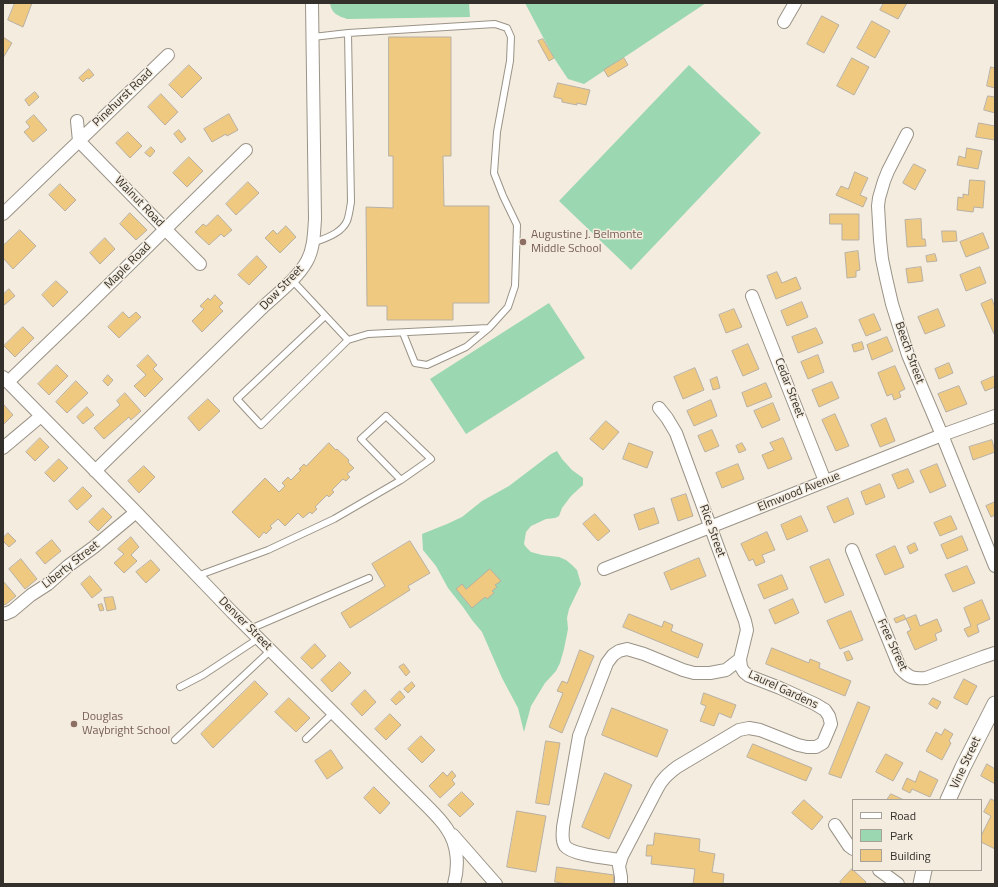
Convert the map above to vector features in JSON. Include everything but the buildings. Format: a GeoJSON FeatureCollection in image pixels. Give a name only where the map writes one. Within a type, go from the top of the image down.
{"type":"FeatureCollection","features":[{"type":"Feature","properties":{"kind":"street","name":"Dow Street"},"geometry":{"type":"LineString","coordinates":[[95,471],[292,280],[307,261],[312,243],[315,219],[312,3]]}},
{"type":"Feature","properties":{"kind":"street"},"geometry":{"type":"LineString","coordinates":[[784,22],[795,3]]}},
{"type":"Feature","properties":{"kind":"street","name":"Pinehurst Road"},"geometry":{"type":"LineString","coordinates":[[3,214],[168,55]]}},
{"type":"Feature","properties":{"kind":"street","name":"Pinehurst Road"},"geometry":{"type":"LineString","coordinates":[[76,120],[79,140]]}},
{"type":"Feature","properties":{"kind":"street","name":"Beech Street"},"geometry":{"type":"LineString","coordinates":[[907,134],[886,176],[880,192],[878,206],[882,259],[892,304],[908,355],[995,566]]}},
{"type":"Feature","properties":{"kind":"street","name":"Walnut Road"},"geometry":{"type":"LineString","coordinates":[[79,140],[200,264]]}},
{"type":"Feature","properties":{"kind":"street","name":"Maple Road"},"geometry":{"type":"LineString","coordinates":[[5,380],[165,229],[246,150]]}},
{"type":"Feature","properties":{"kind":"street","name":"Cedar Street"},"geometry":{"type":"LineString","coordinates":[[752,296],[825,481]]}},
{"type":"Feature","properties":{"kind":"street","name":"Denver Street"},"geometry":{"type":"LineString","coordinates":[[5,380],[442,823],[453,842],[457,854],[457,867],[454,884]]}},
{"type":"Feature","properties":{"kind":"street","name":"Rice Street"},"geometry":{"type":"LineString","coordinates":[[658,408],[676,433],[745,621],[747,630],[740,659]]}},
{"type":"Feature","properties":{"kind":"street"},"geometry":{"type":"LineString","coordinates":[[3,448],[41,416]]}},
{"type":"Feature","properties":{"kind":"street","name":"Elmwood Avenue"},"geometry":{"type":"LineString","coordinates":[[604,568],[942,435],[995,416]]}},
{"type":"Feature","properties":{"kind":"street","name":"Liberty Street"},"geometry":{"type":"LineString","coordinates":[[4,613],[12,611],[31,595],[48,584],[68,566],[94,548],[136,512]]}},
{"type":"Feature","properties":{"kind":"street","name":"Free Street"},"geometry":{"type":"LineString","coordinates":[[852,550],[900,668],[907,675],[916,679],[926,678],[995,653]]}},
{"type":"Feature","properties":{"kind":"street","name":"Laurel Gardens"},"geometry":{"type":"LineString","coordinates":[[627,649],[694,673],[710,673],[726,670],[740,659],[741,667],[749,676],[780,688],[825,710],[830,716],[832,724],[823,743],[816,748],[807,747],[760,730],[749,728],[738,730],[677,767],[664,777],[620,860],[570,850],[563,841],[563,827],[579,736],[607,664],[612,655],[627,649]]}},
{"type":"Feature","properties":{"kind":"street","name":"Vine Street"},"geometry":{"type":"LineString","coordinates":[[948,799],[995,704]]}},
{"type":"Feature","properties":{"kind":"street"},"geometry":{"type":"LineString","coordinates":[[442,823],[496,884]]}},
{"type":"Feature","properties":{"kind":"street"},"geometry":{"type":"LineString","coordinates":[[835,825],[852,848]]}},
{"type":"Feature","properties":{"kind":"street"},"geometry":{"type":"LineString","coordinates":[[620,860],[619,866],[621,884]]}},
{"type":"Feature","properties":{"kind":"street"},"geometry":{"type":"LineString","coordinates":[[880,871],[898,884]]}},
{"type":"Feature","properties":{"kind":"street"},"geometry":{"type":"LineString","coordinates":[[921,884],[924,871]]}},
{"type":"Feature","properties":{"kind":"lane"},"geometry":{"type":"LineString","coordinates":[[313,37],[348,33],[495,24],[507,28],[512,37],[510,61],[497,132],[494,173],[517,225],[515,286],[508,307],[489,328],[466,347],[427,365],[415,363],[403,333]]}},
{"type":"Feature","properties":{"kind":"lane"},"geometry":{"type":"LineString","coordinates":[[312,243],[330,236],[341,228],[347,221],[351,202],[348,33]]}},
{"type":"Feature","properties":{"kind":"lane"},"geometry":{"type":"LineString","coordinates":[[292,280],[348,340]]}},
{"type":"Feature","properties":{"kind":"lane"},"geometry":{"type":"LineString","coordinates":[[325,316],[237,399],[261,425],[348,340],[368,334],[489,328]]}},
{"type":"Feature","properties":{"kind":"lane"},"geometry":{"type":"LineString","coordinates":[[197,576],[268,550],[334,519],[401,480],[431,459],[386,416],[361,439],[401,480]]}},
{"type":"Feature","properties":{"kind":"lane"},"geometry":{"type":"LineString","coordinates":[[250,629],[369,578]]}},
{"type":"Feature","properties":{"kind":"lane"},"geometry":{"type":"LineString","coordinates":[[180,687],[203,675],[259,638]]}},
{"type":"Feature","properties":{"kind":"lane"},"geometry":{"type":"LineString","coordinates":[[175,740],[271,650]]}},
{"type":"Feature","properties":{"kind":"lane"},"geometry":{"type":"LineString","coordinates":[[306,739],[333,713]]}},
{"type":"Feature","properties":{"kind":"green space"},"geometry":{"type":"Polygon","coordinates":[[[330,3],[469,3],[470,17],[347,19],[336,14],[330,3]]]}},
{"type":"Feature","properties":{"kind":"green space"},"geometry":{"type":"Polygon","coordinates":[[[525,3],[706,3],[584,84],[568,79],[554,58],[525,3]]]}},
{"type":"Feature","properties":{"kind":"green space"},"geometry":{"type":"Polygon","coordinates":[[[689,65],[761,133],[631,270],[559,201],[689,65]]]}},
{"type":"Feature","properties":{"kind":"green space"},"geometry":{"type":"Polygon","coordinates":[[[549,303],[585,358],[466,434],[430,379],[549,303]]]}},
{"type":"Feature","properties":{"kind":"green space"},"geometry":{"type":"Polygon","coordinates":[[[557,451],[572,470],[583,478],[583,485],[571,496],[562,508],[559,516],[546,519],[531,526],[526,532],[524,544],[531,552],[559,557],[566,560],[577,570],[581,584],[569,609],[567,618],[568,629],[560,663],[556,671],[545,683],[531,706],[524,732],[518,708],[502,678],[482,632],[448,588],[436,566],[423,550],[422,534],[462,517],[482,501],[509,486],[557,451]]]}},
{"type":"Feature","properties":{"kind":"place","name":"Augustine J. Belmonte Middle School"},"geometry":{"type":"Point","coordinates":[523,242]}},
{"type":"Feature","properties":{"kind":"place","name":"Douglas Waybright School"},"geometry":{"type":"Point","coordinates":[74,724]}}]}
